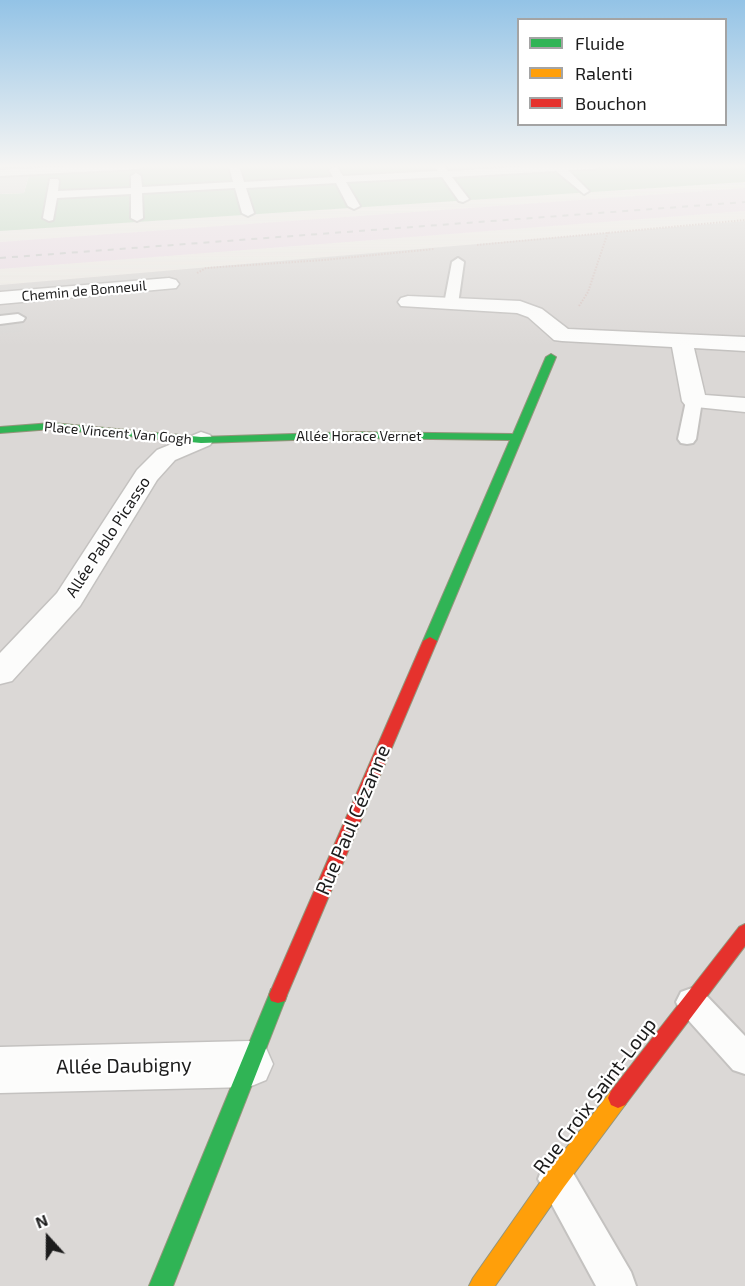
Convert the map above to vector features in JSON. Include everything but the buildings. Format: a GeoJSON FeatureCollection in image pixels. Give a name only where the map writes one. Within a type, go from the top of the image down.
{"type":"FeatureCollection","features":[{"type":"Feature","properties":{"kind":"street","name":"Chemin de Bonneuil"},"geometry":{"type":"LineString","coordinates":[[0,298],[168,284]]}},
{"type":"Feature","properties":{"kind":"street"},"geometry":{"type":"LineString","coordinates":[[408,302],[520,307],[536,313],[559,341],[682,341],[745,344]]}},
{"type":"Feature","properties":{"kind":"street","name":"Rue Paul Cézanne"},"geometry":{"type":"LineString","coordinates":[[161,1286],[249,1064],[559,341]]}},
{"type":"Feature","properties":{"kind":"street"},"geometry":{"type":"LineString","coordinates":[[682,341],[694,401],[745,405]]}},
{"type":"Feature","properties":{"kind":"street","name":"Place Vincent Van Gogh"},"geometry":{"type":"LineString","coordinates":[[0,430],[52,426],[201,440]]}},
{"type":"Feature","properties":{"kind":"street","name":"Allée Horace Vernet"},"geometry":{"type":"LineString","coordinates":[[201,440],[354,435],[516,437]]}},
{"type":"Feature","properties":{"kind":"street","name":"Allée Pablo Picasso"},"geometry":{"type":"LineString","coordinates":[[1,672],[69,599],[146,476],[166,455],[201,440]]}},
{"type":"Feature","properties":{"kind":"street","name":"Rue Croix Saint-Loup"},"geometry":{"type":"LineString","coordinates":[[481,1286],[556,1179],[745,932]]}},
{"type":"Feature","properties":{"kind":"street","name":"Allée Daubigny"},"geometry":{"type":"LineString","coordinates":[[0,1070],[249,1064]]}},
{"type":"Feature","properties":{"kind":"lane"},"geometry":{"type":"LineString","coordinates":[[451,304],[458,262]]}},
{"type":"Feature","properties":{"kind":"lane"},"geometry":{"type":"LineString","coordinates":[[0,320],[18,318]]}},
{"type":"Feature","properties":{"kind":"lane"},"geometry":{"type":"LineString","coordinates":[[687,439],[694,401]]}},
{"type":"Feature","properties":{"kind":"lane"},"geometry":{"type":"LineString","coordinates":[[692,1002],[745,1059]]}},
{"type":"Feature","properties":{"kind":"lane"},"geometry":{"type":"LineString","coordinates":[[556,1179],[617,1286]]}},
{"type":"Feature","properties":{"kind":"path"},"geometry":{"type":"LineString","coordinates":[[559,341],[588,292],[608,232]]}},
{"type":"Feature","properties":{"kind":"shaded area"},"geometry":{"type":"Polygon","coordinates":[[[221,226],[552,226],[0,269],[0,242],[221,226]]]}},
{"type":"Feature","properties":{"kind":"shaded area"},"geometry":{"type":"Polygon","coordinates":[[[687,226],[745,226],[745,1286],[0,1286],[0,285],[687,226]]]}},
{"type":"Feature","properties":{"kind":"shaded area"},"geometry":{"type":"Polygon","coordinates":[[[163,272],[169,284],[0,298],[0,287],[163,272]]]}},
{"type":"Feature","properties":{"kind":"shaded area"},"geometry":{"type":"Polygon","coordinates":[[[23,305],[23,331],[0,334],[0,307],[23,305]]]}},
{"type":"Feature","properties":{"kind":"green space"},"geometry":{"type":"Polygon","coordinates":[[[0,226],[76,226],[0,231],[0,226]]]}},
{"type":"Feature","properties":{"kind":"railway"},"geometry":{"type":"LineString","coordinates":[[0,258],[426,226]]}},
{"type":"Feature","properties":{"kind":"traffic: fast"},"geometry":{"type":"LineString","coordinates":[[430,641],[551,357]]}},
{"type":"Feature","properties":{"kind":"traffic: fast"},"geometry":{"type":"LineString","coordinates":[[0,430],[52,426],[201,440],[354,435],[516,437]]}},
{"type":"Feature","properties":{"kind":"traffic: fast"},"geometry":{"type":"LineString","coordinates":[[161,1286],[278,995]]}},
{"type":"Feature","properties":{"kind":"traffic: slow"},"geometry":{"type":"LineString","coordinates":[[481,1286],[556,1179],[618,1098]]}},
{"type":"Feature","properties":{"kind":"traffic: jam"},"geometry":{"type":"LineString","coordinates":[[278,995],[430,641]]}},
{"type":"Feature","properties":{"kind":"traffic: jam"},"geometry":{"type":"LineString","coordinates":[[618,1098],[745,932]]}}]}
